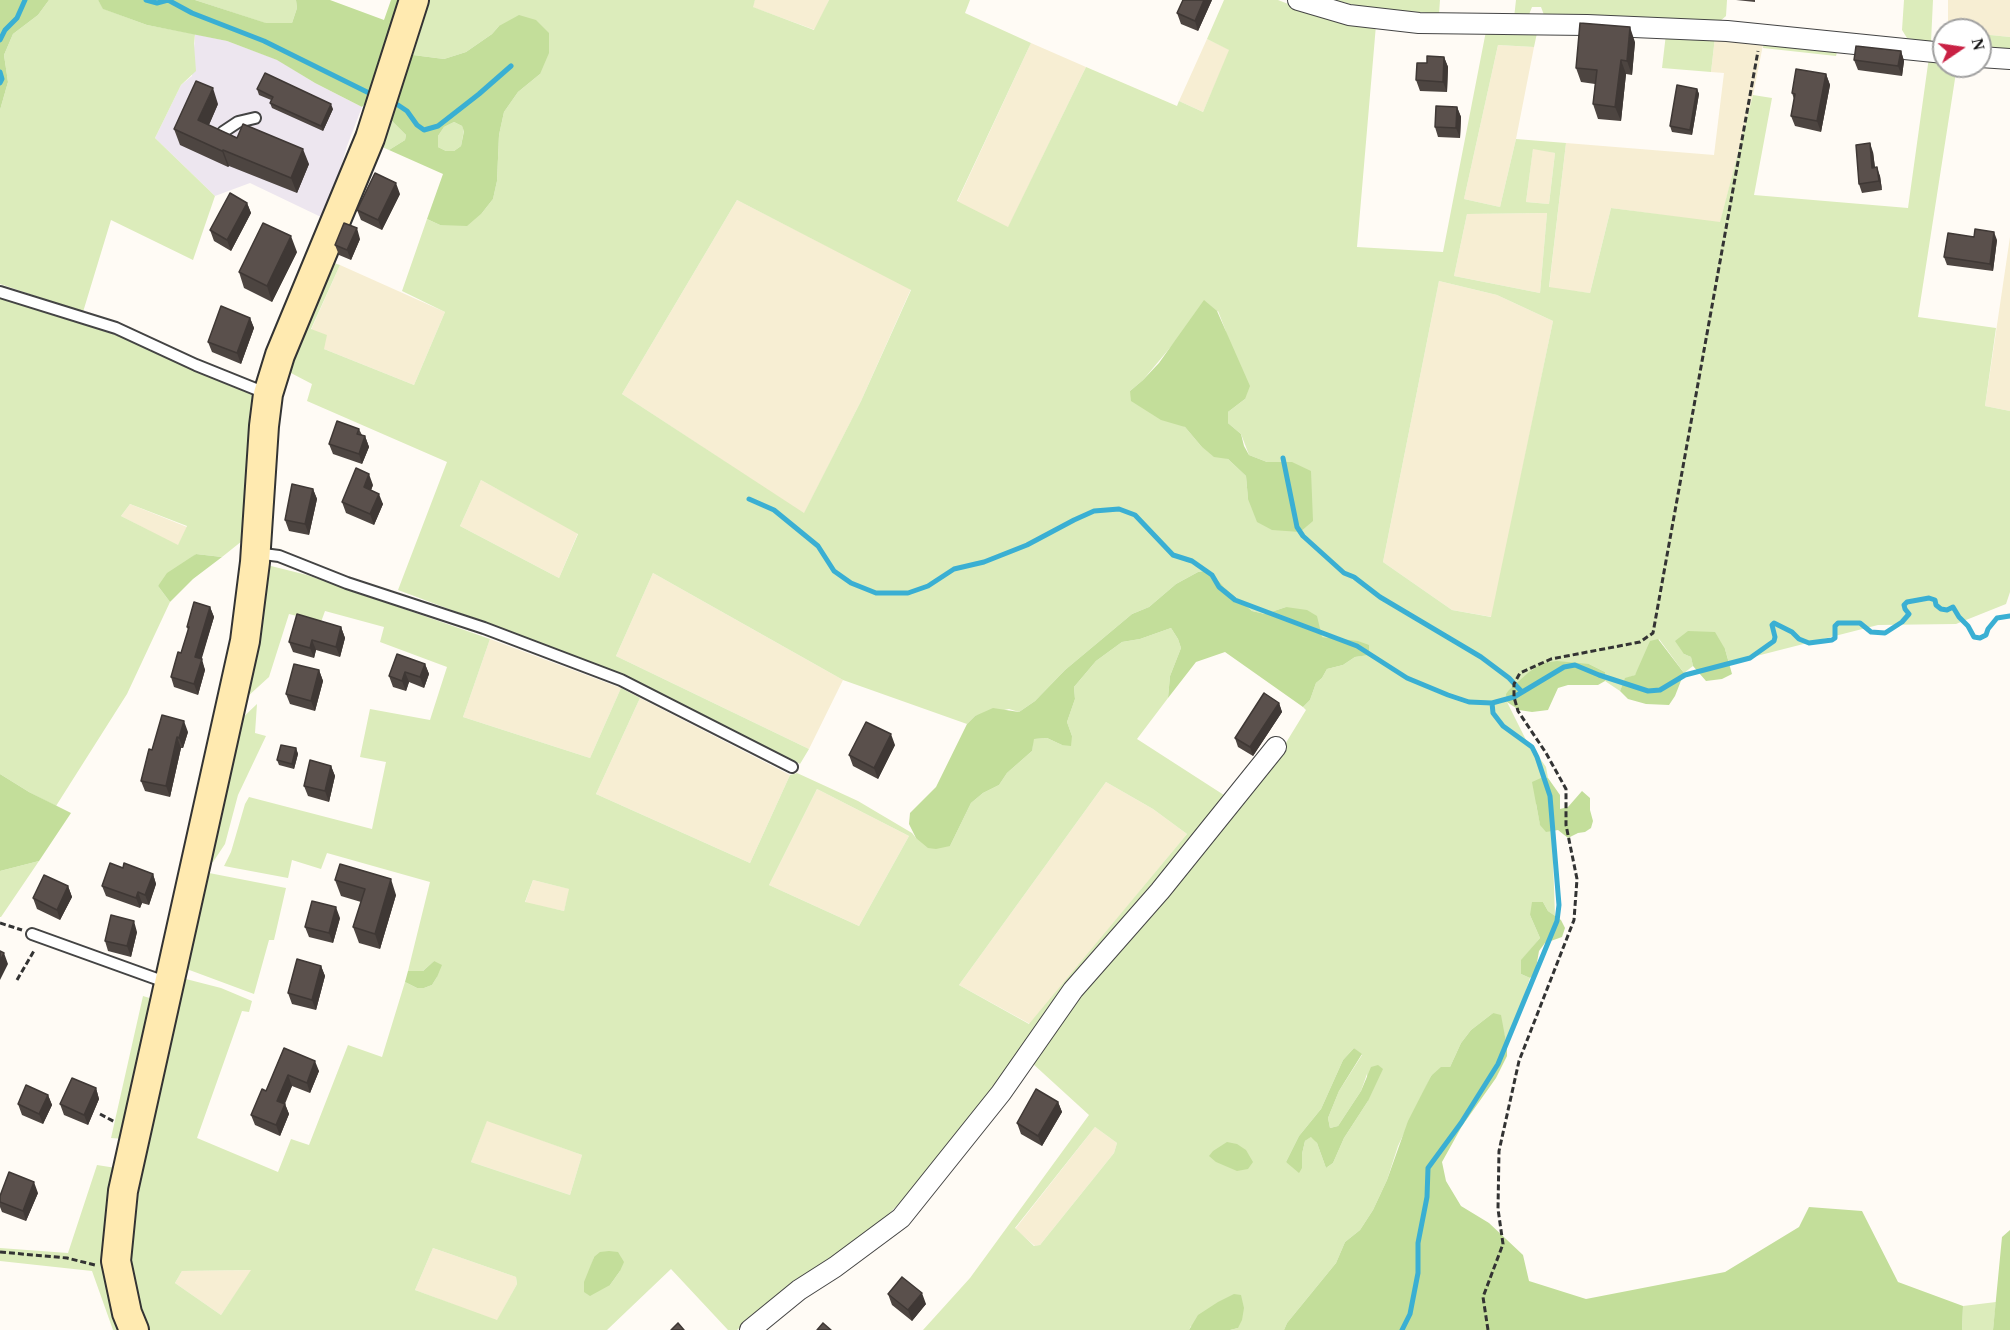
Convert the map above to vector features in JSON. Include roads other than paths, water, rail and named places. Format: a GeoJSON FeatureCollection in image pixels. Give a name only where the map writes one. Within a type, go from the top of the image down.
{"type":"FeatureCollection","features":[{"type":"Feature","properties":{"kind":"street"},"geometry":{"type":"LineString","coordinates":[[134,1330],[127,1313],[116,1261],[123,1191],[245,641],[268,394],[280,355],[370,138],[414,0]]}},
{"type":"Feature","properties":{"kind":"street"},"geometry":{"type":"LineString","coordinates":[[1298,0],[1349,15],[1419,23],[1587,25],[1761,34],[1932,52]]}},
{"type":"Feature","properties":{"kind":"street"},"geometry":{"type":"LineString","coordinates":[[1992,58],[2010,59]]}},
{"type":"Feature","properties":{"kind":"street"},"geometry":{"type":"LineString","coordinates":[[750,1330],[799,1290],[836,1267],[901,1218],[1001,1093],[1073,990],[1160,891],[1276,747]]}},
{"type":"Feature","properties":{"kind":"lane"},"geometry":{"type":"LineString","coordinates":[[223,132],[238,122],[255,118]]}},
{"type":"Feature","properties":{"kind":"lane"},"geometry":{"type":"LineString","coordinates":[[0,292],[116,328],[196,365],[268,394]]}},
{"type":"Feature","properties":{"kind":"lane"},"geometry":{"type":"LineString","coordinates":[[255,553],[288,559],[347,583],[484,628],[621,680],[792,767]]}},
{"type":"Feature","properties":{"kind":"lane"},"geometry":{"type":"LineString","coordinates":[[37,936],[168,983]]}},
{"type":"Feature","properties":{"kind":"waterway"},"geometry":{"type":"LineString","coordinates":[[0,40],[5,30],[17,18],[25,0]]}},
{"type":"Feature","properties":{"kind":"waterway"},"geometry":{"type":"LineString","coordinates":[[146,0],[157,3],[168,0],[192,13],[264,41],[369,93]]}},
{"type":"Feature","properties":{"kind":"waterway"},"geometry":{"type":"LineString","coordinates":[[398,105],[407,111],[417,125],[424,130],[438,126],[511,66]]}},
{"type":"Feature","properties":{"kind":"waterway"},"geometry":{"type":"LineString","coordinates":[[0,72],[2,79],[0,83]]}},
{"type":"Feature","properties":{"kind":"waterway"},"geometry":{"type":"LineString","coordinates":[[1283,458],[1297,527],[1303,536],[1344,573],[1354,577],[1380,597],[1481,657],[1509,678],[1522,692]]}},
{"type":"Feature","properties":{"kind":"waterway"},"geometry":{"type":"LineString","coordinates":[[749,499],[774,510],[818,546],[834,571],[851,583],[876,593],[908,593],[928,586],[954,569],[984,562],[1027,545],[1094,511],[1119,509],[1135,515],[1173,555],[1192,561],[1212,575],[1219,587],[1235,600],[1357,646],[1407,678],[1448,695],[1469,702],[1492,703]]}},
{"type":"Feature","properties":{"kind":"waterway"},"geometry":{"type":"LineString","coordinates":[[1402,1330],[1410,1314],[1418,1273],[1418,1243],[1427,1197],[1428,1168],[1461,1123],[1498,1064],[1557,921],[1559,905],[1550,796],[1532,747],[1503,726],[1493,713],[1492,703],[1514,697],[1564,667],[1575,665],[1648,691],[1660,690],[1685,675],[1750,658],[1774,641],[1772,625],[1774,623],[1809,643],[1835,638],[1835,626],[1838,623],[1860,623],[1871,632],[1885,633],[1902,622],[1909,614],[1904,605],[1907,602],[1929,598],[1935,600],[1936,605],[1941,609],[1947,610],[1953,607],[1974,637],[1980,638],[1986,635],[1997,618],[2010,616]]}}]}
